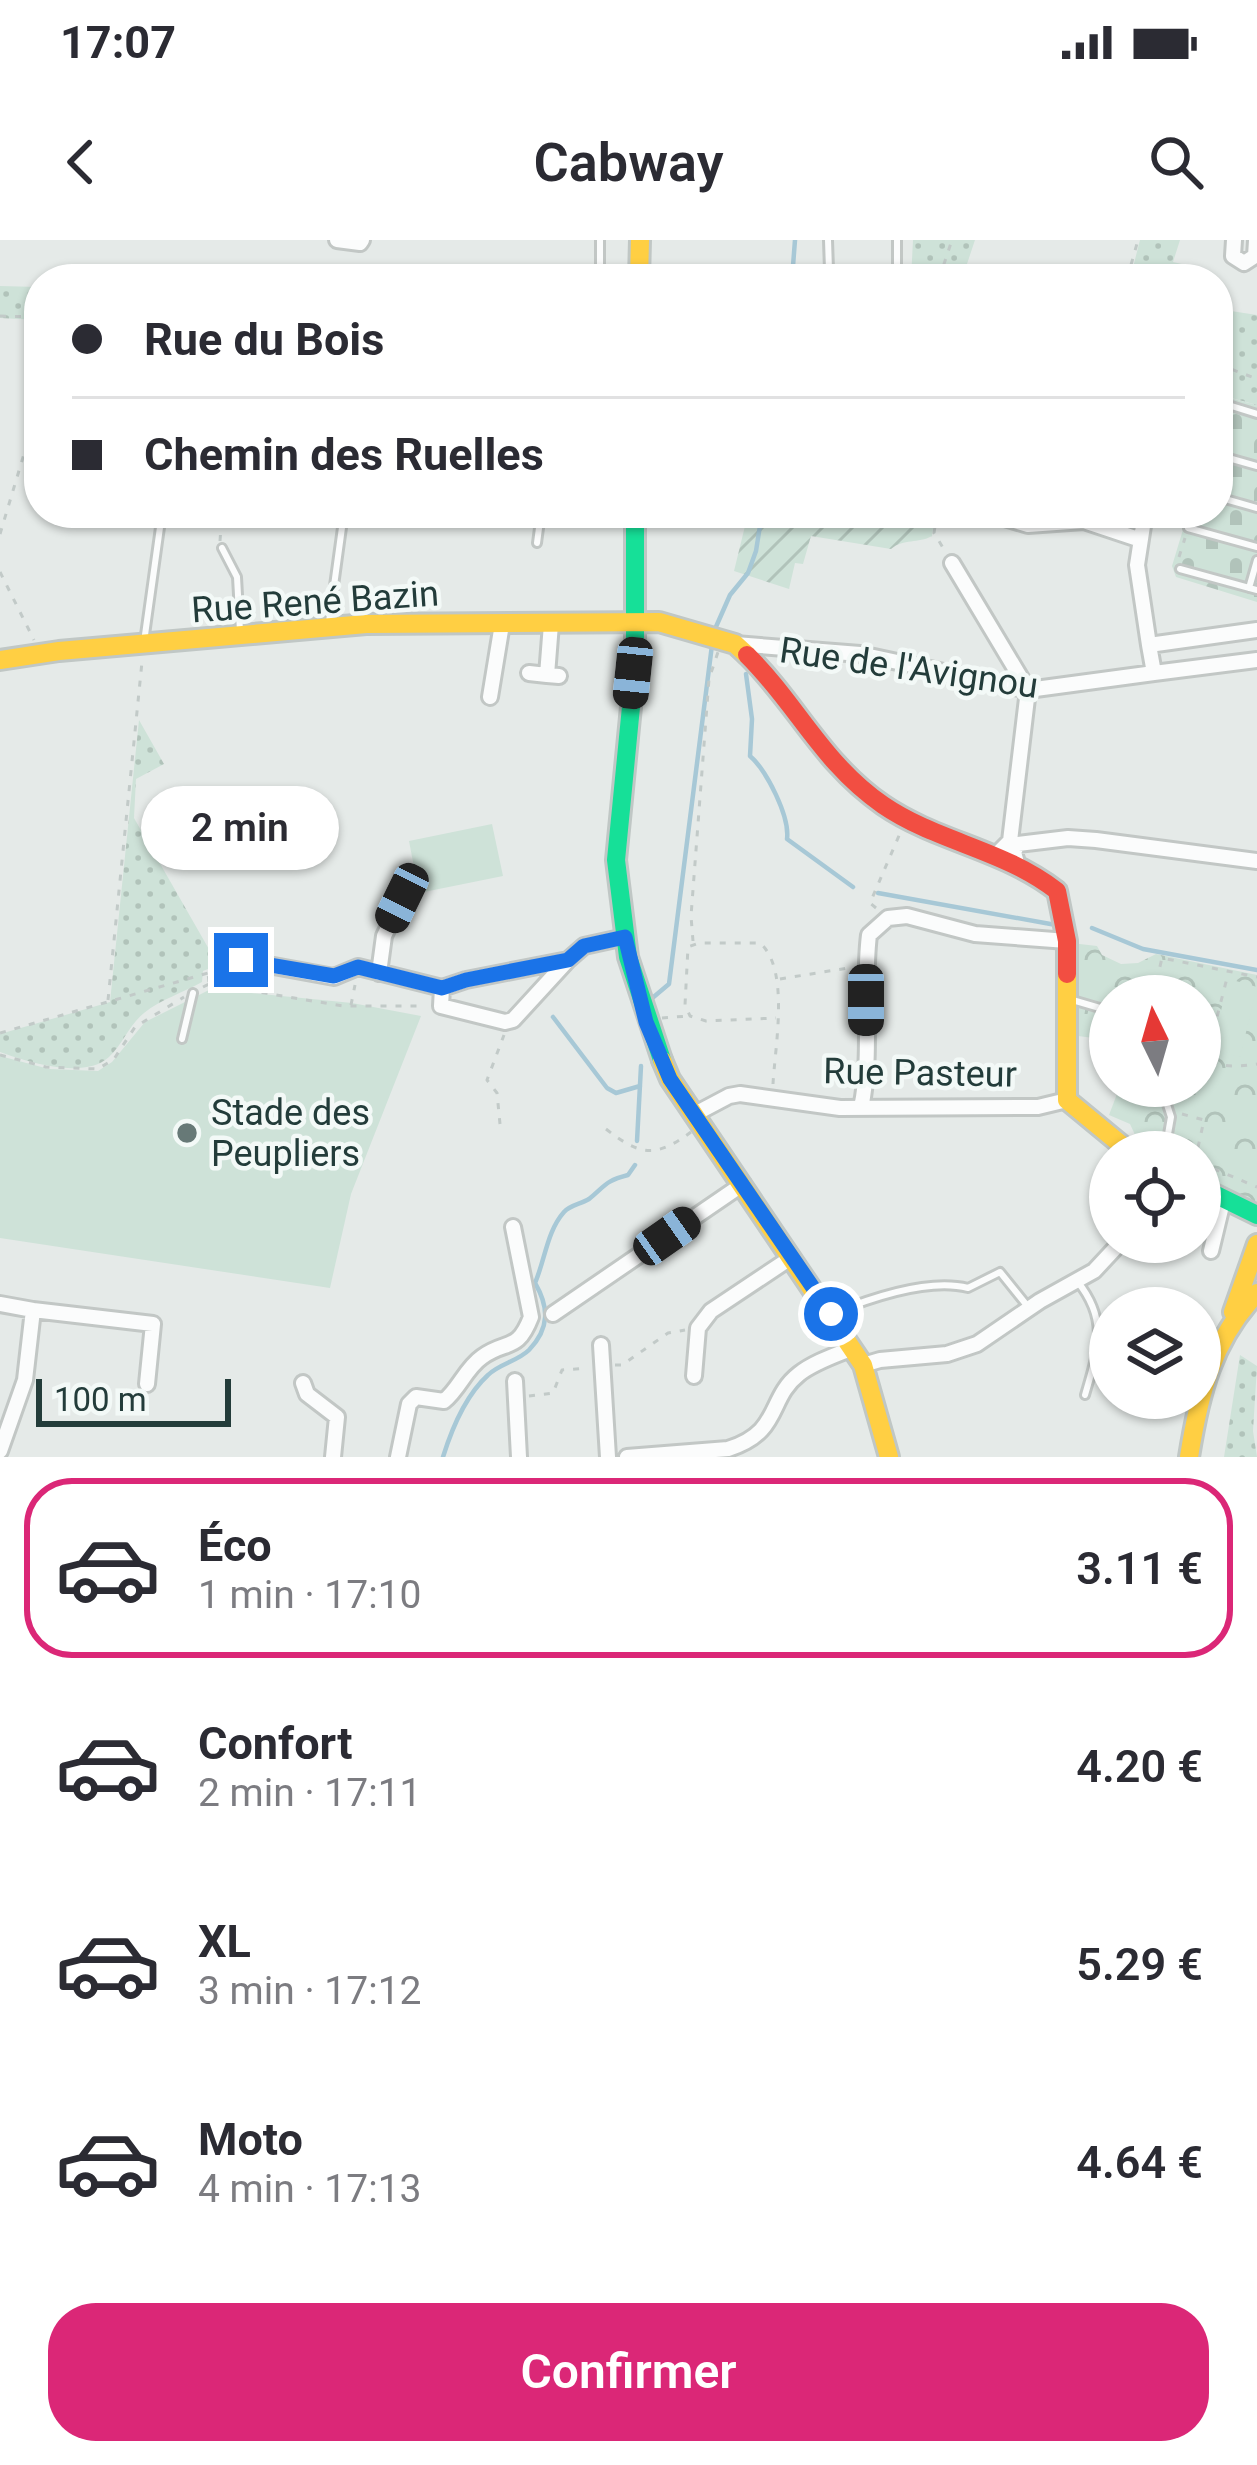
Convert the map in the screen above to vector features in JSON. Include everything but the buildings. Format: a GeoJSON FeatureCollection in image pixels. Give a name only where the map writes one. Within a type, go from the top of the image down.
{"type":"FeatureCollection","features":[{"type":"Feature","properties":{"kind":"street"},"geometry":{"type":"LineString","coordinates":[[338,240],[362,240]]}},
{"type":"Feature","properties":{"kind":"street"},"geometry":{"type":"LineString","coordinates":[[1234,240],[1233,256],[1244,263],[1256,256],[1254,241]]}},
{"type":"Feature","properties":{"kind":"street"},"geometry":{"type":"LineString","coordinates":[[635,528],[635,620],[617,830],[625,937],[656,1049],[863,1365],[889,1457]]}},
{"type":"Feature","properties":{"kind":"street"},"geometry":{"type":"LineString","coordinates":[[1105,528],[1138,539]]}},
{"type":"Feature","properties":{"kind":"street"},"geometry":{"type":"LineString","coordinates":[[1141,528],[1137,565],[1154,673]]}},
{"type":"Feature","properties":{"kind":"street"},"geometry":{"type":"LineString","coordinates":[[952,562],[1028,690],[1013,820],[1006,849],[995,852]]}},
{"type":"Feature","properties":{"kind":"street","name":"Rue René Bazin"},"geometry":{"type":"LineString","coordinates":[[0,660],[366,625],[635,620],[730,642]]}},
{"type":"Feature","properties":{"kind":"street"},"geometry":{"type":"LineString","coordinates":[[490,697],[502,624]]}},
{"type":"Feature","properties":{"kind":"street"},"geometry":{"type":"LineString","coordinates":[[529,674],[553,675],[551,624]]}},
{"type":"Feature","properties":{"kind":"street"},"geometry":{"type":"LineString","coordinates":[[1149,645],[1257,630]]}},
{"type":"Feature","properties":{"kind":"street"},"geometry":{"type":"LineString","coordinates":[[730,642],[769,676],[824,753],[883,805],[1017,862],[1057,891],[1066,941],[1066,1100]]}},
{"type":"Feature","properties":{"kind":"street","name":"Rue de l'Avignou"},"geometry":{"type":"LineString","coordinates":[[730,642],[860,654],[1028,690],[1257,660]]}},
{"type":"Feature","properties":{"kind":"street"},"geometry":{"type":"LineString","coordinates":[[1013,820],[1022,833],[1039,842]]}},
{"type":"Feature","properties":{"kind":"street"},"geometry":{"type":"LineString","coordinates":[[1017,862],[1018,844],[1096,840],[1257,861]]}},
{"type":"Feature","properties":{"kind":"street"},"geometry":{"type":"LineString","coordinates":[[379,973],[384,935],[402,898]]}},
{"type":"Feature","properties":{"kind":"street"},"geometry":{"type":"LineString","coordinates":[[861,1108],[867,1083],[869,934],[888,918],[908,916],[974,934],[1066,941]]}},
{"type":"Feature","properties":{"kind":"street"},"geometry":{"type":"LineString","coordinates":[[442,988],[440,1006],[513,1021],[584,946],[625,937]]}},
{"type":"Feature","properties":{"kind":"street"},"geometry":{"type":"LineString","coordinates":[[241,960],[334,976],[358,967],[442,988],[568,960]]}},
{"type":"Feature","properties":{"kind":"street","name":"Rue Pasteur"},"geometry":{"type":"LineString","coordinates":[[695,1114],[729,1096],[861,1108],[1038,1107],[1066,1100],[1104,1131]]}},
{"type":"Feature","properties":{"kind":"street"},"geometry":{"type":"LineString","coordinates":[[553,1314],[742,1184]]}},
{"type":"Feature","properties":{"kind":"street"},"geometry":{"type":"LineString","coordinates":[[1221,1196],[1257,1215]]}},
{"type":"Feature","properties":{"kind":"street"},"geometry":{"type":"LineString","coordinates":[[1221,1209],[1224,1197]]}},
{"type":"Feature","properties":{"kind":"street"},"geometry":{"type":"LineString","coordinates":[[398,1457],[409,1404],[416,1396],[444,1401],[483,1356],[517,1344],[526,1329],[531,1317],[513,1227]]}},
{"type":"Feature","properties":{"kind":"street"},"geometry":{"type":"LineString","coordinates":[[1189,1457],[1207,1368],[1232,1317],[1257,1244]]}},
{"type":"Feature","properties":{"kind":"street"},"geometry":{"type":"LineString","coordinates":[[694,1376],[698,1328],[711,1311],[792,1257]]}},
{"type":"Feature","properties":{"kind":"street"},"geometry":{"type":"LineString","coordinates":[[863,1365],[947,1354],[977,1344],[1101,1263]]}},
{"type":"Feature","properties":{"kind":"street"},"geometry":{"type":"LineString","coordinates":[[1232,1317],[1257,1293]]}},
{"type":"Feature","properties":{"kind":"street"},"geometry":{"type":"LineString","coordinates":[[0,1304],[153,1324],[147,1384]]}},
{"type":"Feature","properties":{"kind":"street"},"geometry":{"type":"LineString","coordinates":[[0,1451],[25,1380],[33,1310]]}},
{"type":"Feature","properties":{"kind":"street"},"geometry":{"type":"LineString","coordinates":[[602,1345],[608,1457]]}},
{"type":"Feature","properties":{"kind":"street"},"geometry":{"type":"LineString","coordinates":[[627,1457],[744,1444],[764,1430],[796,1376],[853,1348]]}},
{"type":"Feature","properties":{"kind":"street"},"geometry":{"type":"LineString","coordinates":[[515,1382],[519,1457]]}},
{"type":"Feature","properties":{"kind":"street"},"geometry":{"type":"LineString","coordinates":[[303,1383],[308,1394],[337,1418],[333,1457]]}},
{"type":"Feature","properties":{"kind":"lane"},"geometry":{"type":"LineString","coordinates":[[143,646],[159,528]]}},
{"type":"Feature","properties":{"kind":"lane"},"geometry":{"type":"LineString","coordinates":[[328,629],[342,528]]}},
{"type":"Feature","properties":{"kind":"lane"},"geometry":{"type":"LineString","coordinates":[[537,543],[539,528]]}},
{"type":"Feature","properties":{"kind":"lane"},"geometry":{"type":"LineString","coordinates":[[1188,528],[1257,547]]}},
{"type":"Feature","properties":{"kind":"lane"},"geometry":{"type":"LineString","coordinates":[[222,548],[237,577],[240,638]]}},
{"type":"Feature","properties":{"kind":"lane"},"geometry":{"type":"LineString","coordinates":[[1180,569],[1253,589],[1257,560]]}},
{"type":"Feature","properties":{"kind":"lane"},"geometry":{"type":"LineString","coordinates":[[182,1039],[193,993]]}},
{"type":"Feature","properties":{"kind":"lane"},"geometry":{"type":"LineString","coordinates":[[1066,999],[1089,1005]]}},
{"type":"Feature","properties":{"kind":"lane"},"geometry":{"type":"LineString","coordinates":[[1168,1107],[1168,1131]]}},
{"type":"Feature","properties":{"kind":"lane"},"geometry":{"type":"LineString","coordinates":[[831,1314],[896,1290],[951,1283],[968,1288],[1000,1272],[1029,1308]]}},
{"type":"Feature","properties":{"kind":"lane"},"geometry":{"type":"LineString","coordinates":[[1077,1280],[1099,1318],[1085,1395]]}},
{"type":"Feature","properties":{"kind":"path"},"geometry":{"type":"LineString","coordinates":[[0,534],[24,454]]}},
{"type":"Feature","properties":{"kind":"path"},"geometry":{"type":"LineString","coordinates":[[221,528],[222,548]]}},
{"type":"Feature","properties":{"kind":"path"},"geometry":{"type":"LineString","coordinates":[[935,528],[952,562]]}},
{"type":"Feature","properties":{"kind":"path"},"geometry":{"type":"LineString","coordinates":[[1180,569],[1177,563],[1188,528]]}},
{"type":"Feature","properties":{"kind":"path"},"geometry":{"type":"LineString","coordinates":[[0,572],[41,653]]}},
{"type":"Feature","properties":{"kind":"path"},"geometry":{"type":"LineString","coordinates":[[730,642],[716,654],[709,679],[694,944],[685,954],[685,1005],[690,1016],[706,1021],[776,1018]]}},
{"type":"Feature","properties":{"kind":"path"},"geometry":{"type":"LineString","coordinates":[[108,1000],[143,646]]}},
{"type":"Feature","properties":{"kind":"path"},"geometry":{"type":"LineString","coordinates":[[888,918],[870,903],[907,818]]}},
{"type":"Feature","properties":{"kind":"path"},"geometry":{"type":"LineString","coordinates":[[694,944],[760,943],[774,961],[778,980],[773,1098]]}},
{"type":"Feature","properties":{"kind":"path"},"geometry":{"type":"LineString","coordinates":[[1158,975],[1162,958],[1257,977]]}},
{"type":"Feature","properties":{"kind":"path"},"geometry":{"type":"LineString","coordinates":[[0,1033],[241,960]]}},
{"type":"Feature","properties":{"kind":"path"},"geometry":{"type":"LineString","coordinates":[[778,980],[866,965]]}},
{"type":"Feature","properties":{"kind":"path"},"geometry":{"type":"LineString","coordinates":[[208,973],[209,984]]}},
{"type":"Feature","properties":{"kind":"path"},"geometry":{"type":"LineString","coordinates":[[1221,1001],[1228,973]]}},
{"type":"Feature","properties":{"kind":"path"},"geometry":{"type":"LineString","coordinates":[[0,1055],[46,1067],[98,1069],[113,1059],[136,1027],[209,984],[351,1006],[440,1006]]}},
{"type":"Feature","properties":{"kind":"path"},"geometry":{"type":"LineString","coordinates":[[351,1006],[355,990]]}},
{"type":"Feature","properties":{"kind":"path"},"geometry":{"type":"LineString","coordinates":[[500,1124],[497,1093],[487,1080],[508,1028]]}},
{"type":"Feature","properties":{"kind":"path"},"geometry":{"type":"LineString","coordinates":[[1221,1064],[1257,1064]]}},
{"type":"Feature","properties":{"kind":"path"},"geometry":{"type":"LineString","coordinates":[[1169,1110],[1204,1120],[1202,1131]]}},
{"type":"Feature","properties":{"kind":"path"},"geometry":{"type":"LineString","coordinates":[[606,1129],[631,1149],[658,1150],[696,1128],[708,1144],[713,1140]]}},
{"type":"Feature","properties":{"kind":"path"},"geometry":{"type":"LineString","coordinates":[[1221,1172],[1257,1187]]}},
{"type":"Feature","properties":{"kind":"green space"},"geometry":{"type":"Polygon","coordinates":[[[913,240],[975,240],[967,264],[912,264],[913,240]]]}},
{"type":"Feature","properties":{"kind":"green space"},"geometry":{"type":"Polygon","coordinates":[[[1140,240],[1180,240],[1173,262],[1182,264],[1134,264],[1140,240]]]}},
{"type":"Feature","properties":{"kind":"green space"},"geometry":{"type":"Polygon","coordinates":[[[0,286],[24,287],[24,319],[0,318],[0,286]]]}},
{"type":"Feature","properties":{"kind":"green space"},"geometry":{"type":"Polygon","coordinates":[[[1233,311],[1257,315],[1257,405],[1233,398],[1233,311]]]}},
{"type":"Feature","properties":{"kind":"green space"},"geometry":{"type":"Polygon","coordinates":[[[1233,399],[1257,405],[1257,602],[1176,577],[1172,566],[1183,528],[1233,528],[1233,399]]]}},
{"type":"Feature","properties":{"kind":"green space"},"geometry":{"type":"Polygon","coordinates":[[[745,528],[933,528],[932,536],[891,549],[811,536],[803,564],[795,563],[789,589],[734,571],[745,528]]]}},
{"type":"Feature","properties":{"kind":"green space"},"geometry":{"type":"Polygon","coordinates":[[[139,720],[164,764],[136,779],[134,818],[218,965],[203,971],[202,982],[144,1013],[114,1052],[98,1064],[56,1067],[0,1052],[0,1034],[110,1002],[139,720]]]}},
{"type":"Feature","properties":{"kind":"green space"},"geometry":{"type":"Polygon","coordinates":[[[492,824],[503,876],[419,893],[409,841],[492,824]]]}},
{"type":"Feature","properties":{"kind":"green space"},"geometry":{"type":"Polygon","coordinates":[[[1071,943],[1097,946],[1102,955],[1121,964],[1138,963],[1156,954],[1257,975],[1257,1204],[1221,1188],[1221,1131],[1133,1131],[1130,1124],[1109,1115],[1112,1107],[1221,1107],[1221,975],[1089,975],[1089,1037],[1070,1035],[1071,943]]]}},
{"type":"Feature","properties":{"kind":"green space"},"geometry":{"type":"Polygon","coordinates":[[[1229,979],[1257,987],[1240,1057],[1221,1052],[1221,1011],[1229,979]]]}},
{"type":"Feature","properties":{"kind":"green space","name":"Stade des Peupliers"},"geometry":{"type":"Polygon","coordinates":[[[211,989],[352,1003],[421,1016],[351,1194],[330,1288],[0,1238],[0,1056],[49,1069],[98,1071],[112,1062],[145,1022],[211,989]]]}},
{"type":"Feature","properties":{"kind":"green space"},"geometry":{"type":"Polygon","coordinates":[[[1240,1355],[1257,1366],[1253,1431],[1257,1457],[1224,1457],[1240,1355]]]}},
{"type":"Feature","properties":{"kind":"waterway"},"geometry":{"type":"LineString","coordinates":[[793,264],[795,240]]}},
{"type":"Feature","properties":{"kind":"waterway"},"geometry":{"type":"LineString","coordinates":[[715,629],[730,595],[748,573],[760,528]]}},
{"type":"Feature","properties":{"kind":"waterway"},"geometry":{"type":"LineString","coordinates":[[650,1000],[669,984],[712,645]]}},
{"type":"Feature","properties":{"kind":"waterway"},"geometry":{"type":"LineString","coordinates":[[746,674],[752,719],[750,756],[776,795],[787,839],[853,887]]}},
{"type":"Feature","properties":{"kind":"waterway"},"geometry":{"type":"LineString","coordinates":[[878,893],[1056,925]]}},
{"type":"Feature","properties":{"kind":"waterway"},"geometry":{"type":"LineString","coordinates":[[1092,928],[1143,949],[1257,970]]}},
{"type":"Feature","properties":{"kind":"waterway"},"geometry":{"type":"LineString","coordinates":[[553,1017],[607,1088],[616,1093],[640,1086]]}},
{"type":"Feature","properties":{"kind":"waterway"},"geometry":{"type":"LineString","coordinates":[[637,1141],[641,1066]]}},
{"type":"Feature","properties":{"kind":"waterway"},"geometry":{"type":"LineString","coordinates":[[443,1457],[460,1413],[480,1383],[525,1354],[541,1334],[545,1309],[535,1283],[558,1220],[566,1210],[628,1175],[635,1165]]}},
{"type":"Feature","properties":{"kind":"traffic: fast"},"geometry":{"type":"LineString","coordinates":[[635,528],[635,666],[616,860],[628,957],[662,1060]]}},
{"type":"Feature","properties":{"kind":"traffic: fast"},"geometry":{"type":"LineString","coordinates":[[1221,1197],[1257,1215]]}},
{"type":"Feature","properties":{"kind":"traffic: slow"},"geometry":{"type":"LineString","coordinates":[[639,264],[640,240]]}},
{"type":"Feature","properties":{"kind":"traffic: slow"},"geometry":{"type":"LineString","coordinates":[[0,660],[366,624],[659,622],[735,644],[747,655]]}},
{"type":"Feature","properties":{"kind":"traffic: slow"},"geometry":{"type":"LineString","coordinates":[[1067,974],[1067,1100],[1105,1131]]}},
{"type":"Feature","properties":{"kind":"traffic: slow"},"geometry":{"type":"LineString","coordinates":[[662,1060],[670,1079],[863,1365],[889,1457]]}},
{"type":"Feature","properties":{"kind":"traffic: slow"},"geometry":{"type":"LineString","coordinates":[[1233,1312],[1257,1244]]}},
{"type":"Feature","properties":{"kind":"traffic: slow"},"geometry":{"type":"LineString","coordinates":[[1189,1457],[1218,1349],[1257,1293]]}},
{"type":"Feature","properties":{"kind":"traffic: jam"},"geometry":{"type":"LineString","coordinates":[[747,655],[843,771],[883,805],[1015,865],[1057,891],[1067,941],[1067,974]]}},
{"type":"Feature","properties":{"kind":"place","name":"Stade des Peupliers"},"geometry":{"type":"Point","coordinates":[187,1133]}},
{"type":"Feature","properties":{"kind":"route"},"geometry":{"type":"LineString","coordinates":[[241,960],[334,976],[358,967],[442,988],[568,960],[584,946],[625,937],[646,1022],[670,1079],[831,1314]]}}]}
